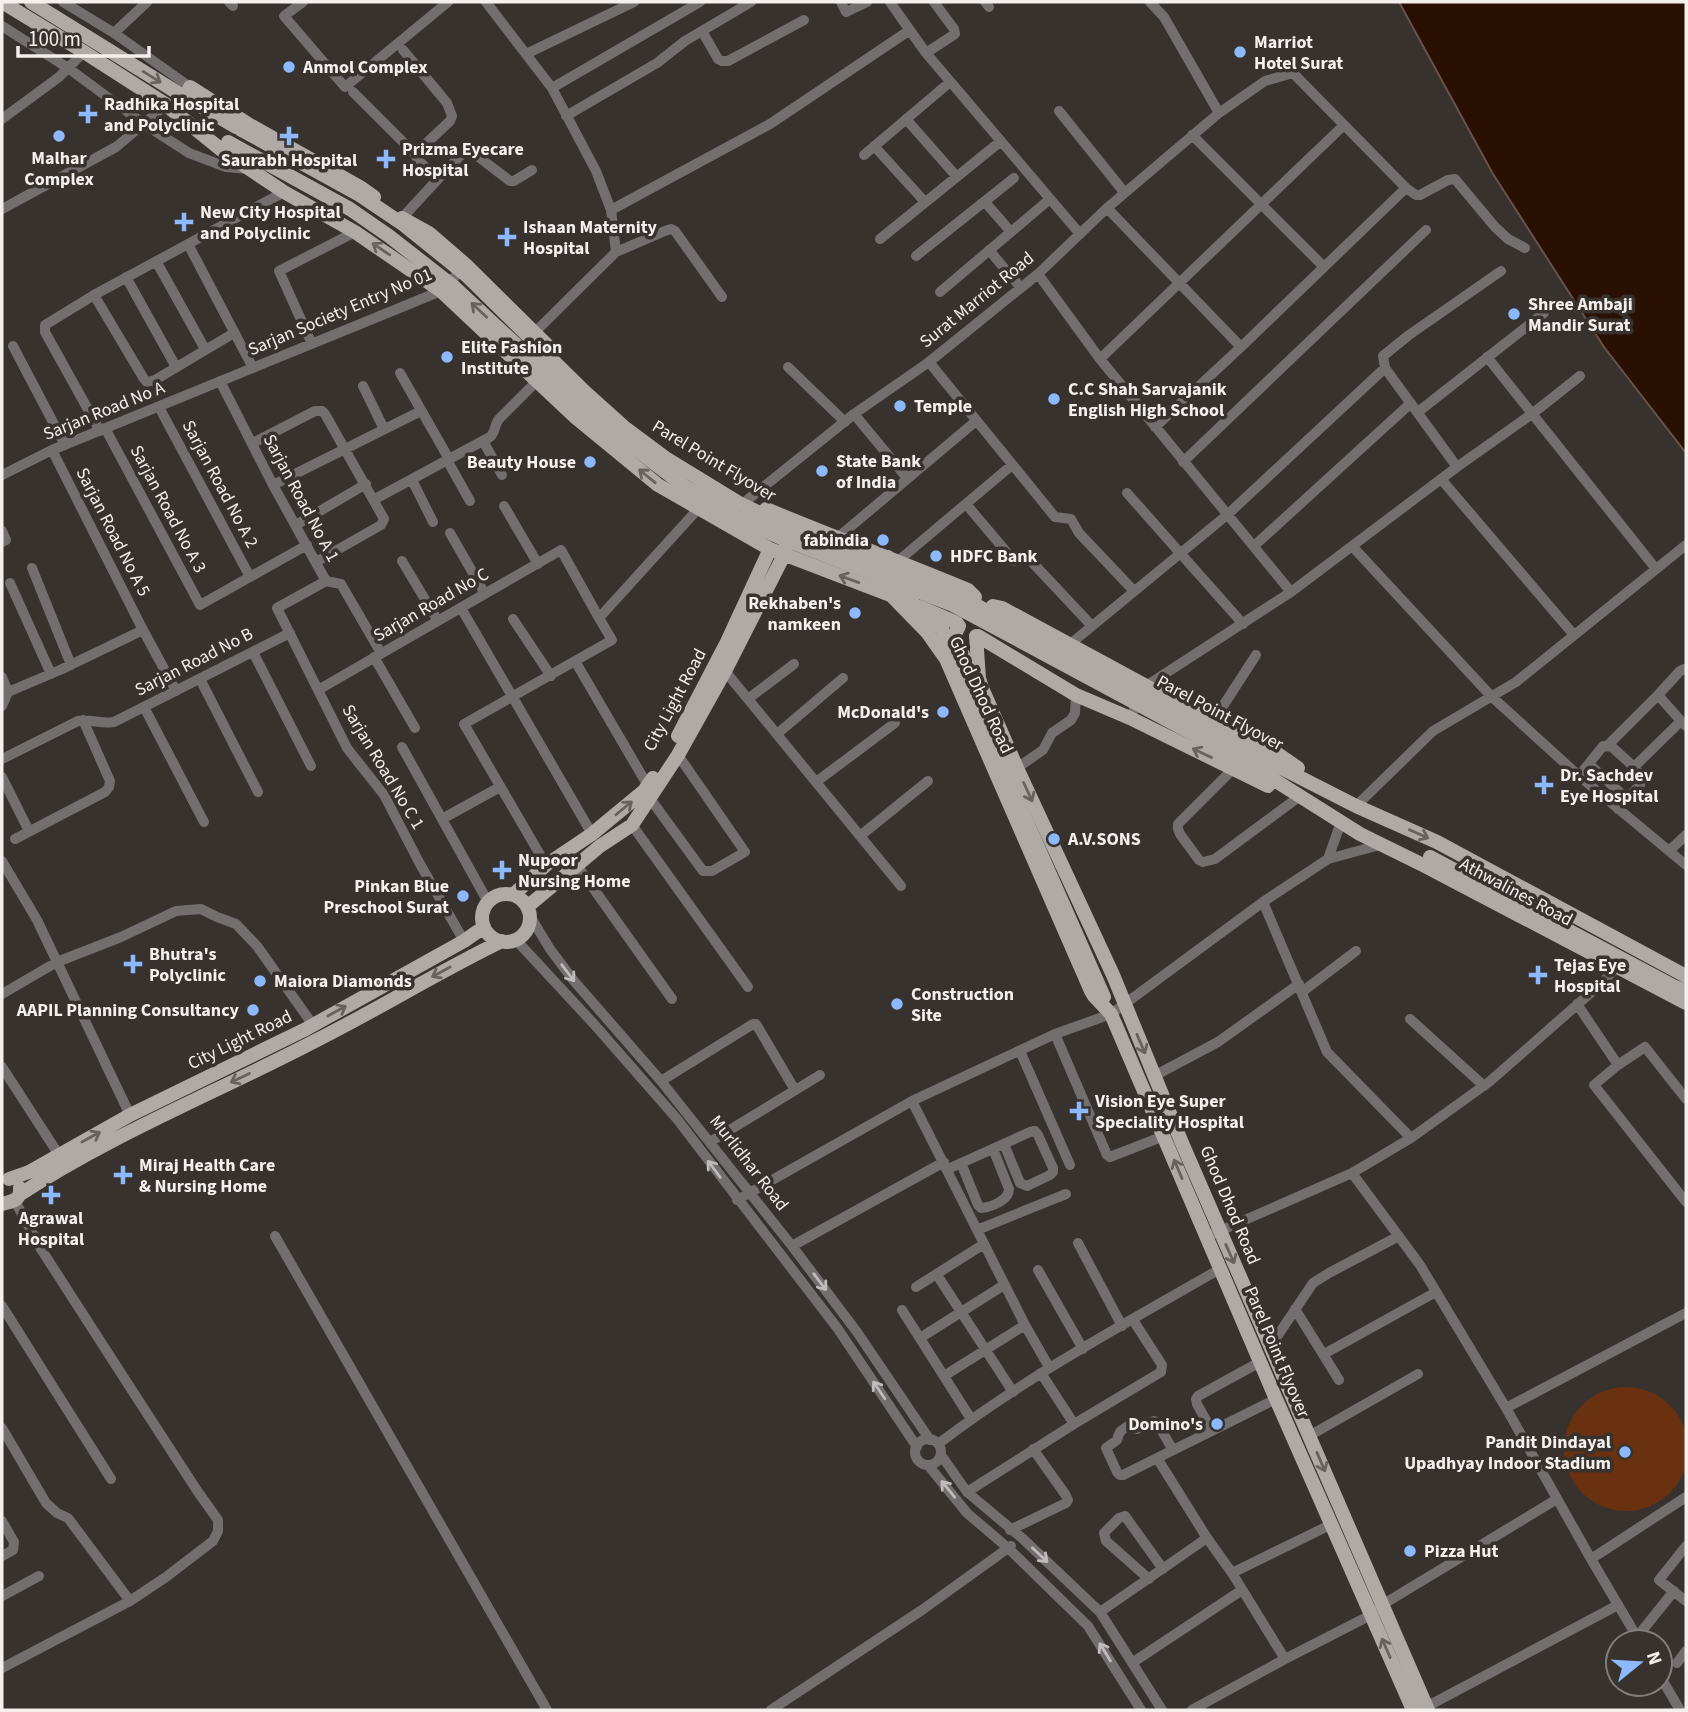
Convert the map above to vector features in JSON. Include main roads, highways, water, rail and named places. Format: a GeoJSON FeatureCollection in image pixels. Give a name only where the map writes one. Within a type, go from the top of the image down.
{"type":"FeatureCollection","features":[{"type":"Feature","properties":{"kind":"main road"},"geometry":{"type":"LineString","coordinates":[[2,2],[166,105],[250,170],[355,232],[441,291],[574,416],[658,485],[777,552],[890,594],[958,624]]}},
{"type":"Feature","properties":{"kind":"main road"},"geometry":{"type":"LineString","coordinates":[[32,2],[188,93],[360,187],[402,218],[429,233],[466,265],[594,394],[695,471],[746,501],[968,590],[975,597]]}},
{"type":"Feature","properties":{"kind":"main road","name":"Parel Point Flyover"},"geometry":{"type":"LineString","coordinates":[[188,93],[240,129],[358,194],[404,225],[466,275],[624,427],[667,459],[739,503],[783,524],[959,596],[1251,759],[1335,818]]}},
{"type":"Feature","properties":{"kind":"main road","name":"Parel Point Flyover"},"geometry":{"type":"LineString","coordinates":[[166,105],[350,209],[389,236],[453,286],[625,442],[684,486],[736,517],[783,539],[953,605],[1251,759],[1356,806]]}},
{"type":"Feature","properties":{"kind":"main road"},"geometry":{"type":"LineString","coordinates":[[528,912],[576,864],[632,825],[647,792],[678,755],[725,671],[791,520]]}},
{"type":"Feature","properties":{"kind":"main road","name":"City Light Road"},"geometry":{"type":"LineString","coordinates":[[5,1180],[29,1172],[130,1115],[313,1025],[464,941],[484,927],[483,914],[488,902],[500,895],[513,895],[546,865],[647,792],[777,552]]}},
{"type":"Feature","properties":{"kind":"main road"},"geometry":{"type":"LineString","coordinates":[[890,594],[893,559]]}},
{"type":"Feature","properties":{"kind":"main road"},"geometry":{"type":"LineString","coordinates":[[862,569],[928,614],[942,629],[1107,1006]]}},
{"type":"Feature","properties":{"kind":"main road","name":"Ghod Dhod Road"},"geometry":{"type":"LineString","coordinates":[[890,594],[927,632],[946,660],[1091,991],[1107,1006]]}},
{"type":"Feature","properties":{"kind":"main road"},"geometry":{"type":"LineString","coordinates":[[1322,789],[1317,780],[1272,750],[1002,608],[993,606],[984,598],[975,597],[961,604],[956,616],[965,633],[977,636],[1076,695],[1335,818]]}},
{"type":"Feature","properties":{"kind":"main road"},"geometry":{"type":"LineString","coordinates":[[977,636],[985,635],[994,625],[996,619],[993,606]]}},
{"type":"Feature","properties":{"kind":"main road"},"geometry":{"type":"LineString","coordinates":[[958,624],[954,636],[967,663],[980,681]]}},
{"type":"Feature","properties":{"kind":"main road","name":"Ghod Dhod Road"},"geometry":{"type":"LineString","coordinates":[[977,636],[980,681],[1017,768],[1113,975],[1214,1234],[1270,1347],[1309,1436],[1377,1610],[1422,1709]]}},
{"type":"Feature","properties":{"kind":"main road","name":"Athwalines Road"},"geometry":{"type":"LineString","coordinates":[[1356,806],[1437,842],[1686,974]]}},
{"type":"Feature","properties":{"kind":"main road","name":"Athwalines Road"},"geometry":{"type":"LineString","coordinates":[[1335,818],[1380,845],[1686,1003]]}},
{"type":"Feature","properties":{"kind":"main road"},"geometry":{"type":"LineString","coordinates":[[1356,832],[1365,831],[1430,857],[1686,991]]}},
{"type":"Feature","properties":{"kind":"main road"},"geometry":{"type":"LineString","coordinates":[[9,1201],[133,1130],[314,1042],[468,957],[526,930],[529,923],[528,912],[523,902],[513,895]]}},
{"type":"Feature","properties":{"kind":"main road"},"geometry":{"type":"LineString","coordinates":[[484,927],[491,936],[509,940]]}},
{"type":"Feature","properties":{"kind":"main road","name":"Parel Point Flyover"},"geometry":{"type":"LineString","coordinates":[[1107,1006],[1164,1136],[1214,1234],[1220,1269],[1276,1399],[1332,1524],[1377,1610]]}},
{"type":"Feature","properties":{"kind":"main road"},"geometry":{"type":"LineString","coordinates":[[5,1180],[13,1180],[20,1188],[9,1201]]}},
{"type":"Feature","properties":{"kind":"place","name":"Marriot Hotel Surat"},"geometry":{"type":"Point","coordinates":[1240,52]}},
{"type":"Feature","properties":{"kind":"place","name":"Anmol Complex"},"geometry":{"type":"Point","coordinates":[289,67]}},
{"type":"Feature","properties":{"kind":"place","name":"Radhika Hospital and Polyclinic"},"geometry":{"type":"Point","coordinates":[88,114]}},
{"type":"Feature","properties":{"kind":"place","name":"Malhar Complex"},"geometry":{"type":"Point","coordinates":[59,136]}},
{"type":"Feature","properties":{"kind":"place","name":"Saurabh Hospital"},"geometry":{"type":"Point","coordinates":[289,136]}},
{"type":"Feature","properties":{"kind":"place","name":"Prizma Eyecare Hospital"},"geometry":{"type":"Point","coordinates":[386,159]}},
{"type":"Feature","properties":{"kind":"place","name":"New City Hospital and Polyclinic"},"geometry":{"type":"Point","coordinates":[184,222]}},
{"type":"Feature","properties":{"kind":"place","name":"Ishaan Maternity Hospital"},"geometry":{"type":"Point","coordinates":[507,237]}},
{"type":"Feature","properties":{"kind":"place","name":"Shree Ambaji Mandir Surat"},"geometry":{"type":"Point","coordinates":[1514,314]}},
{"type":"Feature","properties":{"kind":"place","name":"Elite Fashion Institute"},"geometry":{"type":"Point","coordinates":[447,357]}},
{"type":"Feature","properties":{"kind":"place","name":"C.C Shah Sarvajanik English High School"},"geometry":{"type":"Point","coordinates":[1054,399]}},
{"type":"Feature","properties":{"kind":"place","name":"Temple"},"geometry":{"type":"Point","coordinates":[900,406]}},
{"type":"Feature","properties":{"kind":"place","name":"Beauty House"},"geometry":{"type":"Point","coordinates":[590,462]}},
{"type":"Feature","properties":{"kind":"place","name":"State Bank of India"},"geometry":{"type":"Point","coordinates":[822,471]}},
{"type":"Feature","properties":{"kind":"place","name":"fabindia"},"geometry":{"type":"Point","coordinates":[883,540]}},
{"type":"Feature","properties":{"kind":"place","name":"HDFC Bank"},"geometry":{"type":"Point","coordinates":[936,556]}},
{"type":"Feature","properties":{"kind":"place","name":"Rekhaben's namkeen"},"geometry":{"type":"Point","coordinates":[855,613]}},
{"type":"Feature","properties":{"kind":"place","name":"McDonald's"},"geometry":{"type":"Point","coordinates":[943,712]}},
{"type":"Feature","properties":{"kind":"place","name":"Dr. Sachdev Eye Hospital"},"geometry":{"type":"Point","coordinates":[1544,785]}},
{"type":"Feature","properties":{"kind":"place","name":"A.V.SONS"},"geometry":{"type":"Point","coordinates":[1054,839]}},
{"type":"Feature","properties":{"kind":"place","name":"Nupoor Nursing Home"},"geometry":{"type":"Point","coordinates":[502,870]}},
{"type":"Feature","properties":{"kind":"place","name":"Pinkan Blue Preschool Surat"},"geometry":{"type":"Point","coordinates":[463,896]}},
{"type":"Feature","properties":{"kind":"place","name":"Bhutra's Polyclinic"},"geometry":{"type":"Point","coordinates":[133,964]}},
{"type":"Feature","properties":{"kind":"place","name":"Tejas Eye Hospital"},"geometry":{"type":"Point","coordinates":[1538,975]}},
{"type":"Feature","properties":{"kind":"place","name":"Maiora Diamonds"},"geometry":{"type":"Point","coordinates":[260,981]}},
{"type":"Feature","properties":{"kind":"place","name":"Construction Site"},"geometry":{"type":"Point","coordinates":[897,1004]}},
{"type":"Feature","properties":{"kind":"place","name":"AAPIL Planning Consultancy"},"geometry":{"type":"Point","coordinates":[253,1010]}},
{"type":"Feature","properties":{"kind":"place","name":"Vision Eye Super Speciality Hospital"},"geometry":{"type":"Point","coordinates":[1079,1111]}},
{"type":"Feature","properties":{"kind":"place","name":"Miraj Health Care & Nursing Home"},"geometry":{"type":"Point","coordinates":[123,1175]}},
{"type":"Feature","properties":{"kind":"place","name":"Agrawal Hospital"},"geometry":{"type":"Point","coordinates":[51,1195]}},
{"type":"Feature","properties":{"kind":"place","name":"Domino's"},"geometry":{"type":"Point","coordinates":[1217,1424]}},
{"type":"Feature","properties":{"kind":"place","name":"Pandit Dindayal Upadhyay Indoor Stadium"},"geometry":{"type":"Point","coordinates":[1625,1452]}},
{"type":"Feature","properties":{"kind":"place","name":"Pizza Hut"},"geometry":{"type":"Point","coordinates":[1410,1551]}}]}
